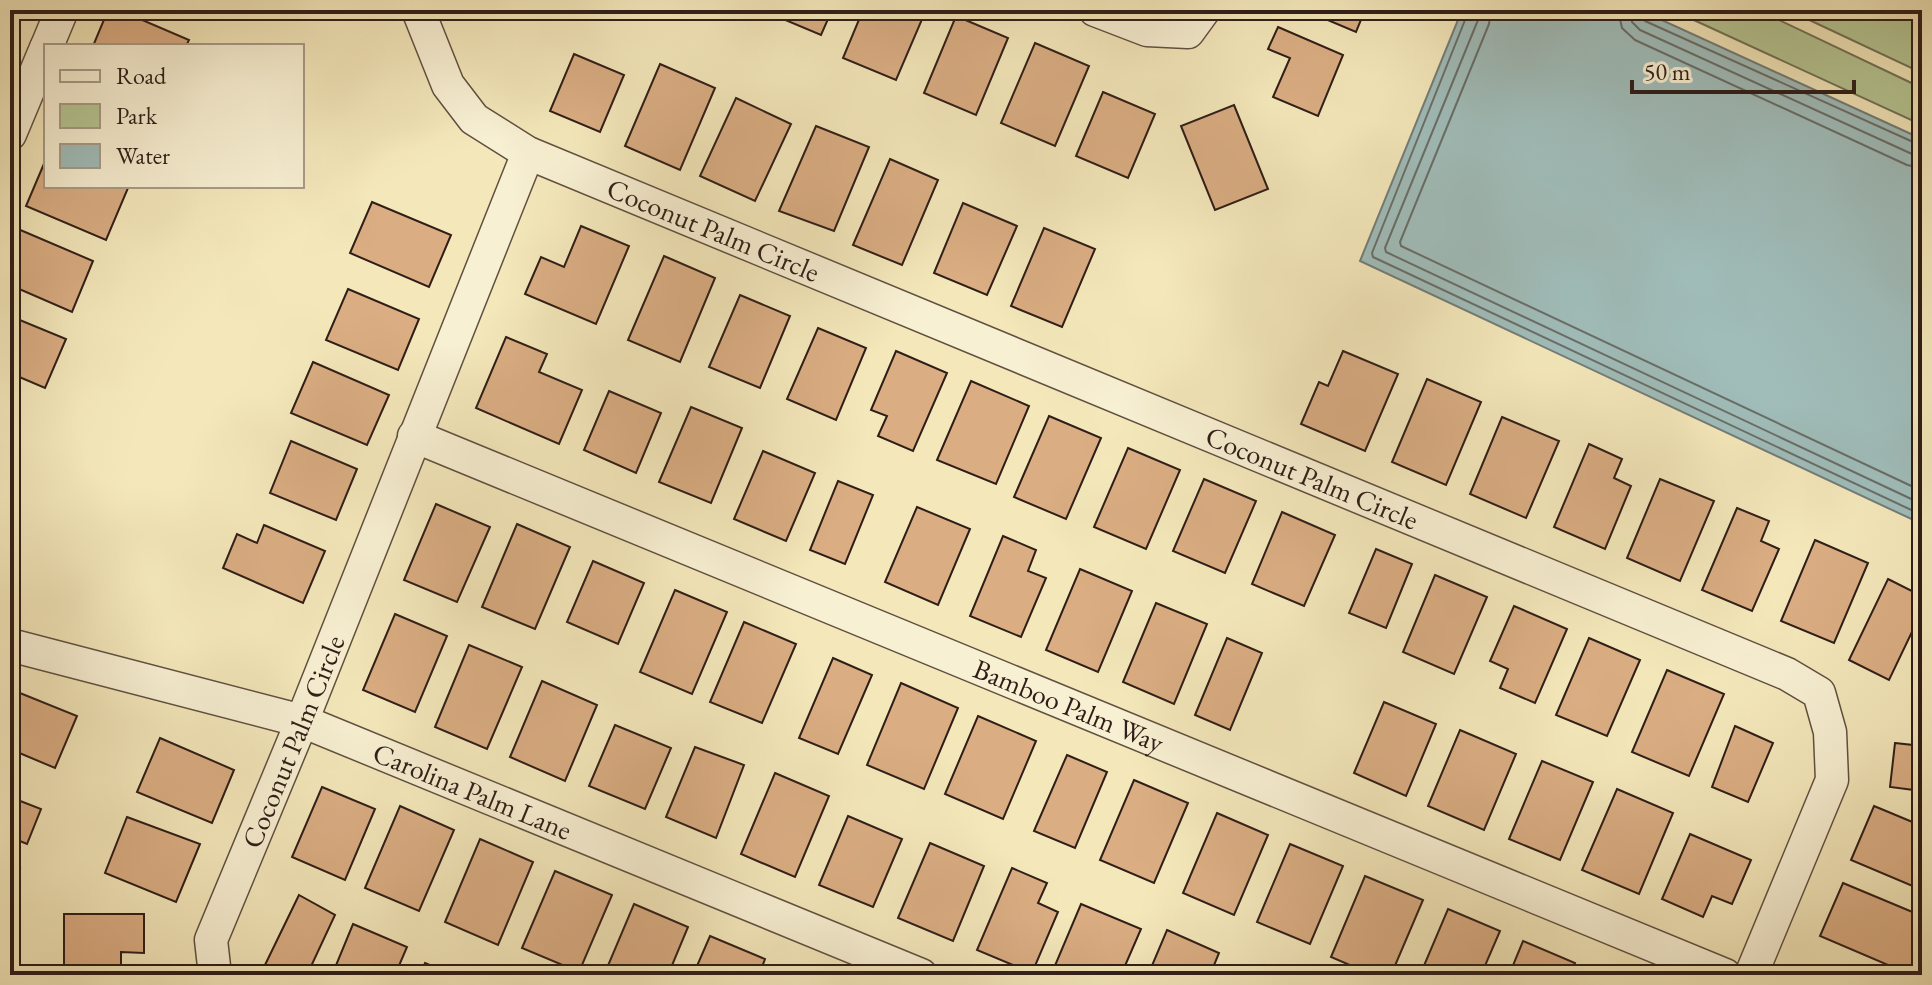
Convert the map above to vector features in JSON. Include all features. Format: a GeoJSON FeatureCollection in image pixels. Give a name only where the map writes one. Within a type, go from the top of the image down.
{"type":"FeatureCollection","features":[{"type":"Feature","properties":{"kind":"street"},"geometry":{"type":"LineString","coordinates":[[47,44],[62,10]]}},
{"type":"Feature","properties":{"kind":"street","name":"Coconut Palm Circle"},"geometry":{"type":"LineString","coordinates":[[418,10],[448,85],[474,119],[528,153],[1772,668],[1819,693],[1830,732],[1832,780],[1751,975]]}},
{"type":"Feature","properties":{"kind":"street"},"geometry":{"type":"LineString","coordinates":[[1095,10],[1147,30],[1188,32],[1204,10]]}},
{"type":"Feature","properties":{"kind":"street"},"geometry":{"type":"LineString","coordinates":[[10,134],[44,52]]}},
{"type":"Feature","properties":{"kind":"street","name":"Coconut Palm Circle"},"geometry":{"type":"LineString","coordinates":[[215,975],[211,940],[302,721],[528,153]]}},
{"type":"Feature","properties":{"kind":"street","name":"Bamboo Palm Way"},"geometry":{"type":"LineString","coordinates":[[414,436],[1725,975]]}},
{"type":"Feature","properties":{"kind":"street","name":"Carolina Palm Lane"},"geometry":{"type":"LineString","coordinates":[[10,645],[302,721],[921,975]]}},
{"type":"Feature","properties":{"kind":"green space"},"geometry":{"type":"Polygon","coordinates":[[[1672,10],[1758,10],[1922,88],[1922,125],[1672,10]]]}},
{"type":"Feature","properties":{"kind":"green space"},"geometry":{"type":"Polygon","coordinates":[[[1788,10],[1922,10],[1922,73],[1788,10]]]}},
{"type":"Feature","properties":{"kind":"water"},"geometry":{"type":"Polygon","coordinates":[[[1462,10],[1640,10],[1922,139],[1922,524],[1360,261],[1462,10]]]}},
{"type":"Feature","properties":{"kind":"building"},"geometry":{"type":"Polygon","coordinates":[[[108,10],[119,10],[189,40],[187,44],[94,44],[108,10]]]}},
{"type":"Feature","properties":{"kind":"building"},"geometry":{"type":"Polygon","coordinates":[[[773,10],[832,10],[821,35],[771,14],[773,10]]]}},
{"type":"Feature","properties":{"kind":"building"},"geometry":{"type":"Polygon","coordinates":[[[863,10],[926,10],[896,80],[843,58],[863,10]]]}},
{"type":"Feature","properties":{"kind":"building"},"geometry":{"type":"Polygon","coordinates":[[[1304,10],[1365,10],[1356,32],[1304,10]]]}},
{"type":"Feature","properties":{"kind":"building"},"geometry":{"type":"Polygon","coordinates":[[[956,16],[1008,38],[976,115],[924,93],[956,16]]]}},
{"type":"Feature","properties":{"kind":"building"},"geometry":{"type":"Polygon","coordinates":[[[1278,27],[1343,55],[1318,116],[1273,97],[1290,58],[1268,49],[1278,27]]]}},
{"type":"Feature","properties":{"kind":"building"},"geometry":{"type":"Polygon","coordinates":[[[1035,43],[1089,66],[1055,146],[1001,123],[1035,43]]]}},
{"type":"Feature","properties":{"kind":"building"},"geometry":{"type":"Polygon","coordinates":[[[574,54],[624,75],[600,132],[550,111],[574,54]]]}},
{"type":"Feature","properties":{"kind":"building"},"geometry":{"type":"Polygon","coordinates":[[[660,64],[715,88],[680,170],[625,146],[660,64]]]}},
{"type":"Feature","properties":{"kind":"building"},"geometry":{"type":"Polygon","coordinates":[[[1103,92],[1155,114],[1128,178],[1076,156],[1103,92]]]}},
{"type":"Feature","properties":{"kind":"building"},"geometry":{"type":"Polygon","coordinates":[[[736,98],[791,124],[755,201],[700,176],[736,98]]]}},
{"type":"Feature","properties":{"kind":"building"},"geometry":{"type":"Polygon","coordinates":[[[1234,105],[1268,189],[1215,210],[1181,126],[1234,105]]]}},
{"type":"Feature","properties":{"kind":"building"},"geometry":{"type":"Polygon","coordinates":[[[816,126],[869,147],[834,231],[779,211],[816,126]]]}},
{"type":"Feature","properties":{"kind":"building"},"geometry":{"type":"Polygon","coordinates":[[[890,159],[938,180],[902,265],[853,245],[890,159]]]}},
{"type":"Feature","properties":{"kind":"building"},"geometry":{"type":"Polygon","coordinates":[[[44,164],[44,188],[128,188],[106,240],[26,206],[44,164]]]}},
{"type":"Feature","properties":{"kind":"building"},"geometry":{"type":"Polygon","coordinates":[[[372,202],[451,235],[429,287],[350,253],[372,202]]]}},
{"type":"Feature","properties":{"kind":"building"},"geometry":{"type":"Polygon","coordinates":[[[963,203],[1017,226],[987,295],[934,273],[963,203]]]}},
{"type":"Feature","properties":{"kind":"building"},"geometry":{"type":"Polygon","coordinates":[[[581,226],[629,246],[596,324],[525,294],[541,257],[564,267],[581,226]]]}},
{"type":"Feature","properties":{"kind":"building"},"geometry":{"type":"Polygon","coordinates":[[[1044,228],[1095,249],[1062,327],[1011,306],[1044,228]]]}},
{"type":"Feature","properties":{"kind":"building"},"geometry":{"type":"Polygon","coordinates":[[[18,229],[93,261],[72,312],[10,285],[10,249],[18,229]]]}},
{"type":"Feature","properties":{"kind":"building"},"geometry":{"type":"Polygon","coordinates":[[[664,256],[715,278],[680,362],[628,340],[664,256]]]}},
{"type":"Feature","properties":{"kind":"building"},"geometry":{"type":"Polygon","coordinates":[[[348,289],[419,319],[398,370],[326,340],[348,289]]]}},
{"type":"Feature","properties":{"kind":"building"},"geometry":{"type":"Polygon","coordinates":[[[740,295],[790,316],[760,388],[709,367],[740,295]]]}},
{"type":"Feature","properties":{"kind":"building"},"geometry":{"type":"Polygon","coordinates":[[[10,316],[66,339],[45,388],[10,373],[10,316]]]}},
{"type":"Feature","properties":{"kind":"building"},"geometry":{"type":"Polygon","coordinates":[[[818,328],[866,348],[836,420],[787,399],[818,328]]]}},
{"type":"Feature","properties":{"kind":"building"},"geometry":{"type":"Polygon","coordinates":[[[506,337],[547,354],[539,372],[582,390],[559,444],[476,408],[506,337]]]}},
{"type":"Feature","properties":{"kind":"building"},"geometry":{"type":"Polygon","coordinates":[[[896,351],[947,373],[913,451],[878,436],[887,416],[871,410],[896,351]]]}},
{"type":"Feature","properties":{"kind":"building"},"geometry":{"type":"Polygon","coordinates":[[[1343,351],[1398,374],[1365,451],[1301,424],[1319,382],[1328,386],[1343,351]]]}},
{"type":"Feature","properties":{"kind":"building"},"geometry":{"type":"Polygon","coordinates":[[[313,362],[389,395],[367,445],[291,413],[313,362]]]}},
{"type":"Feature","properties":{"kind":"building"},"geometry":{"type":"Polygon","coordinates":[[[1427,379],[1481,402],[1446,485],[1392,462],[1427,379]]]}},
{"type":"Feature","properties":{"kind":"building"},"geometry":{"type":"Polygon","coordinates":[[[971,381],[1029,406],[996,484],[937,460],[971,381]]]}},
{"type":"Feature","properties":{"kind":"building"},"geometry":{"type":"Polygon","coordinates":[[[609,391],[661,413],[636,473],[584,450],[609,391]]]}},
{"type":"Feature","properties":{"kind":"building"},"geometry":{"type":"Polygon","coordinates":[[[691,407],[742,428],[711,503],[659,482],[691,407]]]}},
{"type":"Feature","properties":{"kind":"building"},"geometry":{"type":"Polygon","coordinates":[[[1049,416],[1101,438],[1066,519],[1014,497],[1049,416]]]}},
{"type":"Feature","properties":{"kind":"building"},"geometry":{"type":"Polygon","coordinates":[[[1502,417],[1559,441],[1526,518],[1470,494],[1502,417]]]}},
{"type":"Feature","properties":{"kind":"building"},"geometry":{"type":"Polygon","coordinates":[[[291,441],[357,469],[336,520],[270,493],[291,441]]]}},
{"type":"Feature","properties":{"kind":"building"},"geometry":{"type":"Polygon","coordinates":[[[1589,444],[1622,459],[1614,478],[1631,486],[1605,549],[1554,527],[1589,444]]]}},
{"type":"Feature","properties":{"kind":"building"},"geometry":{"type":"Polygon","coordinates":[[[1128,448],[1180,470],[1146,549],[1094,527],[1128,448]]]}},
{"type":"Feature","properties":{"kind":"building"},"geometry":{"type":"Polygon","coordinates":[[[763,451],[815,473],[786,541],[734,519],[763,451]]]}},
{"type":"Feature","properties":{"kind":"building"},"geometry":{"type":"Polygon","coordinates":[[[1204,479],[1256,501],[1225,573],[1173,551],[1204,479]]]}},
{"type":"Feature","properties":{"kind":"building"},"geometry":{"type":"Polygon","coordinates":[[[1660,479],[1714,501],[1680,581],[1627,558],[1660,479]]]}},
{"type":"Feature","properties":{"kind":"building"},"geometry":{"type":"Polygon","coordinates":[[[838,481],[873,495],[845,564],[810,550],[838,481]]]}},
{"type":"Feature","properties":{"kind":"building"},"geometry":{"type":"Polygon","coordinates":[[[436,504],[490,527],[457,602],[404,580],[436,504]]]}},
{"type":"Feature","properties":{"kind":"building"},"geometry":{"type":"Polygon","coordinates":[[[917,507],[970,529],[938,605],[885,582],[917,507]]]}},
{"type":"Feature","properties":{"kind":"building"},"geometry":{"type":"Polygon","coordinates":[[[1737,508],[1769,521],[1761,541],[1779,549],[1752,611],[1702,590],[1737,508]]]}},
{"type":"Feature","properties":{"kind":"building"},"geometry":{"type":"Polygon","coordinates":[[[1282,512],[1335,535],[1304,606],[1252,584],[1282,512]]]}},
{"type":"Feature","properties":{"kind":"building"},"geometry":{"type":"Polygon","coordinates":[[[517,524],[570,547],[535,629],[482,607],[517,524]]]}},
{"type":"Feature","properties":{"kind":"building"},"geometry":{"type":"Polygon","coordinates":[[[264,525],[325,551],[303,603],[223,568],[237,534],[257,543],[264,525]]]}},
{"type":"Feature","properties":{"kind":"building"},"geometry":{"type":"Polygon","coordinates":[[[1003,536],[1036,550],[1028,571],[1046,578],[1021,637],[970,616],[1003,536]]]}},
{"type":"Feature","properties":{"kind":"building"},"geometry":{"type":"Polygon","coordinates":[[[1815,540],[1868,563],[1834,643],[1781,621],[1815,540]]]}},
{"type":"Feature","properties":{"kind":"building"},"geometry":{"type":"Polygon","coordinates":[[[1376,549],[1412,564],[1386,628],[1349,613],[1376,549]]]}},
{"type":"Feature","properties":{"kind":"building"},"geometry":{"type":"Polygon","coordinates":[[[593,561],[644,583],[618,644],[567,622],[593,561]]]}},
{"type":"Feature","properties":{"kind":"building"},"geometry":{"type":"Polygon","coordinates":[[[1080,569],[1132,591],[1098,672],[1046,650],[1080,569]]]}},
{"type":"Feature","properties":{"kind":"building"},"geometry":{"type":"Polygon","coordinates":[[[1435,575],[1487,597],[1454,674],[1403,652],[1435,575]]]}},
{"type":"Feature","properties":{"kind":"building"},"geometry":{"type":"Polygon","coordinates":[[[1888,579],[1922,596],[1922,611],[1889,680],[1849,660],[1888,579]]]}},
{"type":"Feature","properties":{"kind":"building"},"geometry":{"type":"Polygon","coordinates":[[[675,590],[727,612],[692,694],[640,672],[675,590]]]}},
{"type":"Feature","properties":{"kind":"building"},"geometry":{"type":"Polygon","coordinates":[[[1156,603],[1207,624],[1174,704],[1123,682],[1156,603]]]}},
{"type":"Feature","properties":{"kind":"building"},"geometry":{"type":"Polygon","coordinates":[[[1514,606],[1567,629],[1535,703],[1500,688],[1508,669],[1490,661],[1514,606]]]}},
{"type":"Feature","properties":{"kind":"building"},"geometry":{"type":"Polygon","coordinates":[[[395,614],[447,636],[415,712],[363,690],[395,614]]]}},
{"type":"Feature","properties":{"kind":"building"},"geometry":{"type":"Polygon","coordinates":[[[744,622],[796,644],[762,723],[710,702],[744,622]]]}},
{"type":"Feature","properties":{"kind":"building"},"geometry":{"type":"Polygon","coordinates":[[[1227,638],[1262,653],[1230,730],[1195,715],[1227,638]]]}},
{"type":"Feature","properties":{"kind":"building"},"geometry":{"type":"Polygon","coordinates":[[[1589,638],[1640,660],[1607,736],[1556,715],[1589,638]]]}},
{"type":"Feature","properties":{"kind":"building"},"geometry":{"type":"Polygon","coordinates":[[[469,645],[522,667],[487,749],[435,727],[469,645]]]}},
{"type":"Feature","properties":{"kind":"building"},"geometry":{"type":"Polygon","coordinates":[[[833,658],[872,675],[838,754],[799,738],[833,658]]]}},
{"type":"Feature","properties":{"kind":"building"},"geometry":{"type":"Polygon","coordinates":[[[1667,670],[1724,694],[1689,776],[1632,752],[1667,670]]]}},
{"type":"Feature","properties":{"kind":"building"},"geometry":{"type":"Polygon","coordinates":[[[1921,678],[1922,718],[1917,718],[1921,678]]]}},
{"type":"Feature","properties":{"kind":"building"},"geometry":{"type":"Polygon","coordinates":[[[542,681],[597,705],[565,781],[510,757],[542,681]]]}},
{"type":"Feature","properties":{"kind":"building"},"geometry":{"type":"Polygon","coordinates":[[[901,683],[958,708],[924,789],[867,765],[901,683]]]}},
{"type":"Feature","properties":{"kind":"building"},"geometry":{"type":"Polygon","coordinates":[[[10,689],[77,716],[55,768],[10,749],[10,689]]]}},
{"type":"Feature","properties":{"kind":"building"},"geometry":{"type":"Polygon","coordinates":[[[1384,702],[1436,724],[1406,796],[1354,773],[1384,702]]]}},
{"type":"Feature","properties":{"kind":"building"},"geometry":{"type":"Polygon","coordinates":[[[978,716],[1036,741],[1003,819],[945,794],[978,716]]]}},
{"type":"Feature","properties":{"kind":"building"},"geometry":{"type":"Polygon","coordinates":[[[615,725],[671,748],[645,809],[589,786],[615,725]]]}},
{"type":"Feature","properties":{"kind":"building"},"geometry":{"type":"Polygon","coordinates":[[[1735,726],[1773,743],[1748,802],[1712,787],[1735,726]]]}},
{"type":"Feature","properties":{"kind":"building"},"geometry":{"type":"Polygon","coordinates":[[[1460,730],[1516,754],[1484,830],[1428,806],[1460,730]]]}},
{"type":"Feature","properties":{"kind":"building"},"geometry":{"type":"Polygon","coordinates":[[[160,738],[234,770],[212,823],[137,792],[160,738]]]}},
{"type":"Feature","properties":{"kind":"building"},"geometry":{"type":"Polygon","coordinates":[[[1895,743],[1922,746],[1922,791],[1890,787],[1895,743]]]}},
{"type":"Feature","properties":{"kind":"building"},"geometry":{"type":"Polygon","coordinates":[[[695,747],[744,765],[716,838],[666,817],[695,747]]]}},
{"type":"Feature","properties":{"kind":"building"},"geometry":{"type":"Polygon","coordinates":[[[1067,755],[1107,772],[1075,848],[1034,831],[1067,755]]]}},
{"type":"Feature","properties":{"kind":"building"},"geometry":{"type":"Polygon","coordinates":[[[1542,761],[1593,782],[1560,860],[1509,839],[1542,761]]]}},
{"type":"Feature","properties":{"kind":"building"},"geometry":{"type":"Polygon","coordinates":[[[775,773],[829,796],[795,877],[741,854],[775,773]]]}},
{"type":"Feature","properties":{"kind":"building"},"geometry":{"type":"Polygon","coordinates":[[[1134,780],[1188,803],[1154,883],[1100,860],[1134,780]]]}},
{"type":"Feature","properties":{"kind":"building"},"geometry":{"type":"Polygon","coordinates":[[[322,787],[375,809],[345,880],[292,857],[322,787]]]}},
{"type":"Feature","properties":{"kind":"building"},"geometry":{"type":"Polygon","coordinates":[[[1617,789],[1673,813],[1639,894],[1582,870],[1617,789]]]}},
{"type":"Feature","properties":{"kind":"building"},"geometry":{"type":"Polygon","coordinates":[[[10,797],[41,809],[27,844],[10,837],[10,797]]]}},
{"type":"Feature","properties":{"kind":"building"},"geometry":{"type":"Polygon","coordinates":[[[400,806],[454,830],[419,911],[365,888],[400,806]]]}},
{"type":"Feature","properties":{"kind":"building"},"geometry":{"type":"Polygon","coordinates":[[[1874,806],[1922,826],[1922,890],[1851,860],[1874,806]]]}},
{"type":"Feature","properties":{"kind":"building"},"geometry":{"type":"Polygon","coordinates":[[[1217,813],[1268,835],[1234,915],[1183,893],[1217,813]]]}},
{"type":"Feature","properties":{"kind":"building"},"geometry":{"type":"Polygon","coordinates":[[[848,816],[902,839],[873,907],[819,885],[848,816]]]}},
{"type":"Feature","properties":{"kind":"building"},"geometry":{"type":"Polygon","coordinates":[[[127,817],[200,844],[176,902],[105,873],[127,817]]]}},
{"type":"Feature","properties":{"kind":"building"},"geometry":{"type":"Polygon","coordinates":[[[1690,834],[1751,860],[1732,904],[1712,896],[1703,917],[1662,899],[1690,834]]]}},
{"type":"Feature","properties":{"kind":"building"},"geometry":{"type":"Polygon","coordinates":[[[480,839],[533,862],[498,945],[445,922],[480,839]]]}},
{"type":"Feature","properties":{"kind":"building"},"geometry":{"type":"Polygon","coordinates":[[[930,843],[984,866],[953,941],[898,918],[930,843]]]}},
{"type":"Feature","properties":{"kind":"building"},"geometry":{"type":"Polygon","coordinates":[[[1290,844],[1343,866],[1310,944],[1257,922],[1290,844]]]}},
{"type":"Feature","properties":{"kind":"building"},"geometry":{"type":"Polygon","coordinates":[[[10,864],[20,868],[10,891],[10,864]]]}},
{"type":"Feature","properties":{"kind":"building"},"geometry":{"type":"Polygon","coordinates":[[[1012,868],[1047,883],[1038,903],[1058,912],[1032,973],[977,950],[1012,868]]]}},
{"type":"Feature","properties":{"kind":"building"},"geometry":{"type":"Polygon","coordinates":[[[555,871],[612,895],[579,972],[522,948],[555,871]]]}},
{"type":"Feature","properties":{"kind":"building"},"geometry":{"type":"Polygon","coordinates":[[[1365,876],[1423,900],[1391,975],[1373,975],[1331,957],[1365,876]]]}},
{"type":"Feature","properties":{"kind":"building"},"geometry":{"type":"Polygon","coordinates":[[[1843,883],[1922,916],[1922,942],[1909,974],[1820,936],[1843,883]]]}},
{"type":"Feature","properties":{"kind":"building"},"geometry":{"type":"Polygon","coordinates":[[[299,895],[335,915],[307,975],[286,975],[264,967],[299,895]]]}},
{"type":"Feature","properties":{"kind":"building"},"geometry":{"type":"Polygon","coordinates":[[[634,904],[688,927],[668,975],[604,975],[634,904]]]}},
{"type":"Feature","properties":{"kind":"building"},"geometry":{"type":"Polygon","coordinates":[[[1081,904],[1141,929],[1121,975],[1051,975],[1081,904]]]}},
{"type":"Feature","properties":{"kind":"building"},"geometry":{"type":"Polygon","coordinates":[[[1448,909],[1500,931],[1481,975],[1420,975],[1448,909]]]}},
{"type":"Feature","properties":{"kind":"building"},"geometry":{"type":"Polygon","coordinates":[[[64,914],[144,914],[144,953],[121,952],[121,975],[82,975],[82,971],[64,971],[64,914]]]}},
{"type":"Feature","properties":{"kind":"building"},"geometry":{"type":"Polygon","coordinates":[[[353,924],[407,947],[395,975],[332,975],[353,924]]]}},
{"type":"Feature","properties":{"kind":"building"},"geometry":{"type":"Polygon","coordinates":[[[1167,930],[1219,953],[1210,975],[1148,975],[1167,930]]]}},
{"type":"Feature","properties":{"kind":"building"},"geometry":{"type":"Polygon","coordinates":[[[710,936],[765,959],[759,975],[693,975],[710,936]]]}},
{"type":"Feature","properties":{"kind":"building"},"geometry":{"type":"Polygon","coordinates":[[[1523,941],[1575,963],[1570,975],[1509,975],[1523,941]]]}},
{"type":"Feature","properties":{"kind":"building"},"geometry":{"type":"Polygon","coordinates":[[[425,963],[453,975],[420,975],[425,963]]]}},
{"type":"Feature","properties":{"kind":"building"},"geometry":{"type":"Polygon","coordinates":[[[1809,966],[1831,975],[1805,975],[1809,966]]]}},
{"type":"Feature","properties":{"kind":"building"},"geometry":{"type":"Polygon","coordinates":[[[1238,968],[1255,975],[1236,975],[1238,968]]]}}]}
